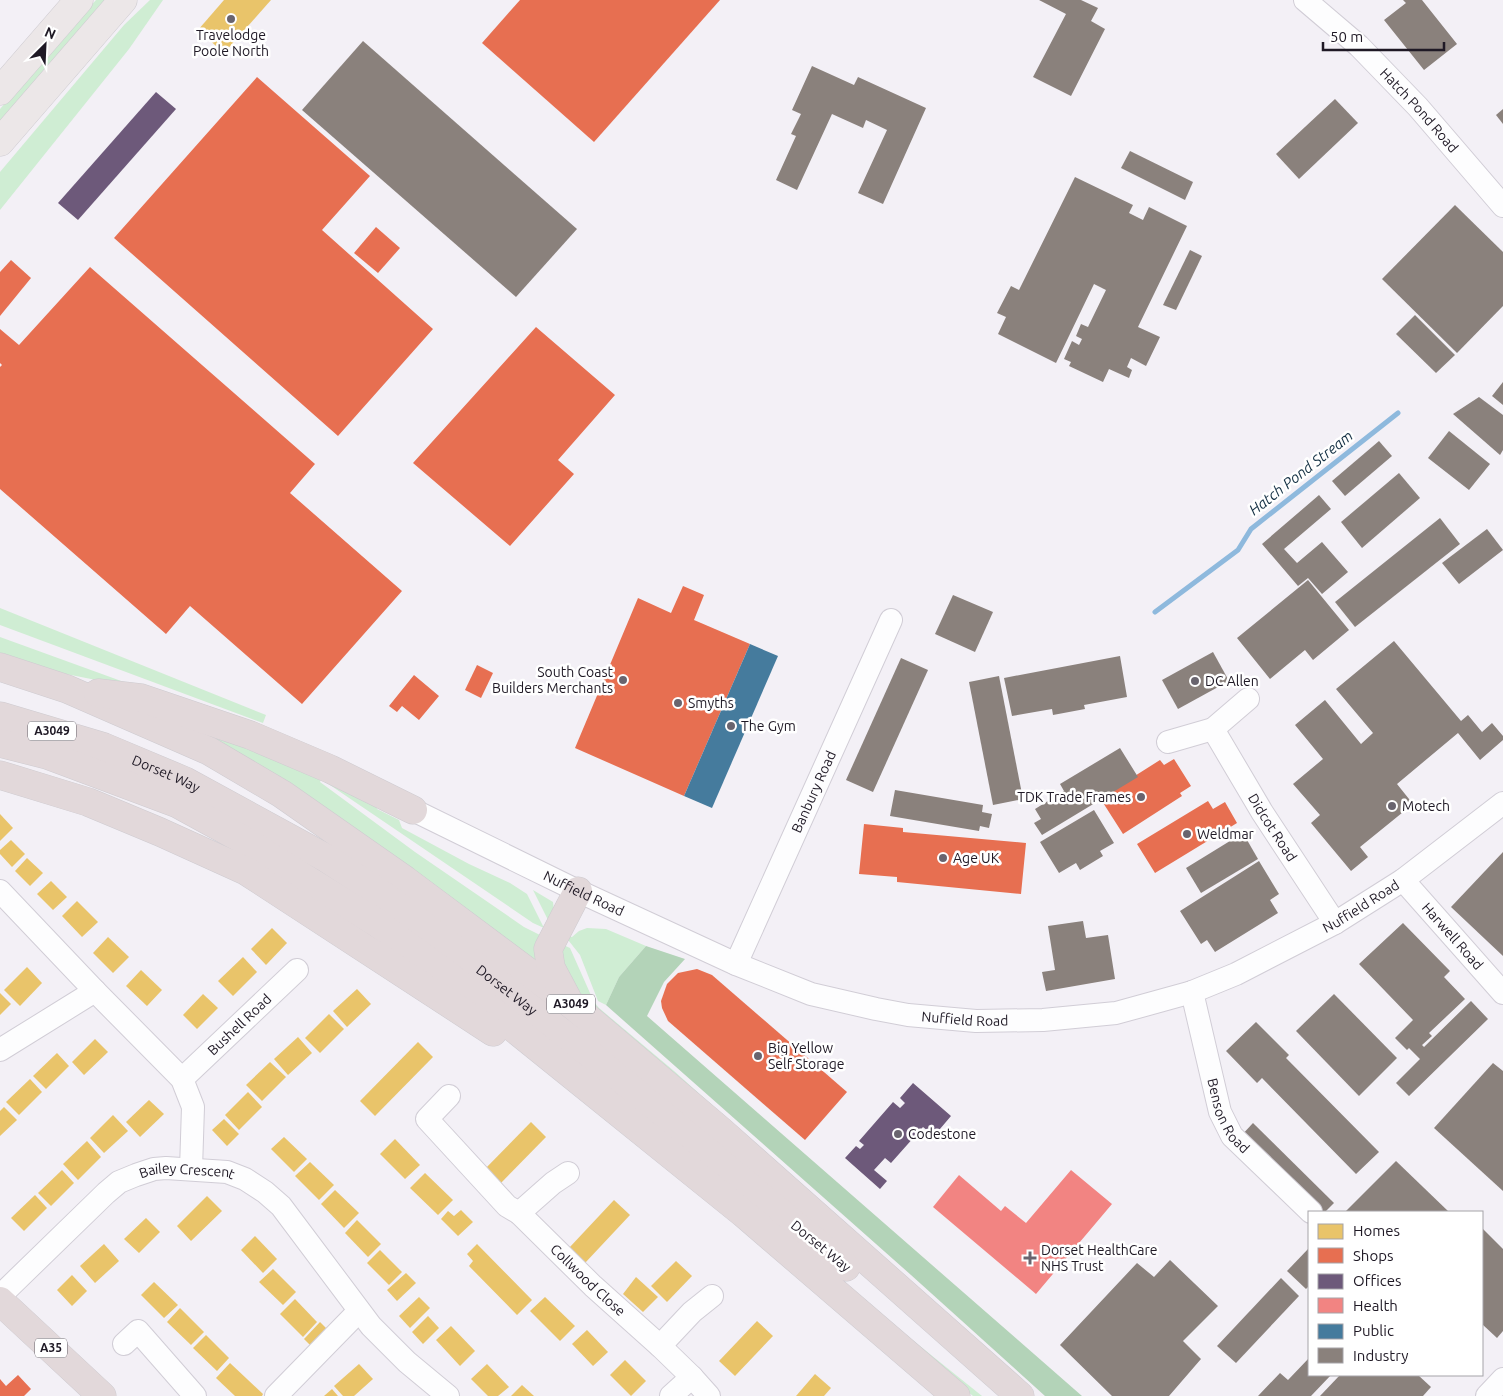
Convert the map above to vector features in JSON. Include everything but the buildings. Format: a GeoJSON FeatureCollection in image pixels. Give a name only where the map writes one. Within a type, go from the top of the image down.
{"type":"FeatureCollection","features":[{"type":"Feature","properties":{"kind":"highway","name":"A3049"},"geometry":{"type":"LineString","coordinates":[[0,667],[67,689],[209,751],[282,794],[405,880],[570,1004],[721,1131],[1020,1396]]}},
{"type":"Feature","properties":{"kind":"highway"},"geometry":{"type":"LineString","coordinates":[[67,689],[141,698],[242,732],[330,769],[413,810]]}},
{"type":"Feature","properties":{"kind":"highway","name":"Dorset Way"},"geometry":{"type":"LineString","coordinates":[[0,716],[104,747],[185,781],[326,858],[392,901],[588,1054],[1004,1396]]}},
{"type":"Feature","properties":{"kind":"highway","name":"Dorset Way"},"geometry":{"type":"LineString","coordinates":[[0,743],[47,755],[178,804],[240,838],[377,923],[449,976],[743,1213],[956,1396]]}},
{"type":"Feature","properties":{"kind":"highway","name":"A3049"},"geometry":{"type":"LineString","coordinates":[[0,775],[88,802],[246,871],[475,1020],[669,1155]]}},
{"type":"Feature","properties":{"kind":"highway"},"geometry":{"type":"LineString","coordinates":[[570,1004],[551,968],[548,949],[578,891]]}},
{"type":"Feature","properties":{"kind":"highway","name":"A35"},"geometry":{"type":"LineString","coordinates":[[0,1301],[102,1396]]}},
{"type":"Feature","properties":{"kind":"main road"},"geometry":{"type":"LineString","coordinates":[[0,91],[79,0]]}},
{"type":"Feature","properties":{"kind":"main road"},"geometry":{"type":"LineString","coordinates":[[0,142],[123,0]]}},
{"type":"Feature","properties":{"kind":"street","name":"Hatch Pond Road"},"geometry":{"type":"LineString","coordinates":[[1305,0],[1330,11],[1359,46],[1418,107],[1503,206]]}},
{"type":"Feature","properties":{"kind":"street","name":"Banbury Road"},"geometry":{"type":"LineString","coordinates":[[736,964],[891,620]]}},
{"type":"Feature","properties":{"kind":"street"},"geometry":{"type":"LineString","coordinates":[[1168,742],[1213,729],[1248,698]]}},
{"type":"Feature","properties":{"kind":"street","name":"Didcot Road"},"geometry":{"type":"LineString","coordinates":[[1213,729],[1262,812],[1335,923]]}},
{"type":"Feature","properties":{"kind":"street","name":"Nuffield Road"},"geometry":{"type":"LineString","coordinates":[[413,810],[578,891],[736,964],[820,996],[908,1015],[976,1021],[1042,1020],[1100,1015],[1192,992],[1236,974],[1335,923],[1403,880],[1503,803]]}},
{"type":"Feature","properties":{"kind":"street","name":"Harwell Road"},"geometry":{"type":"LineString","coordinates":[[1403,880],[1503,993]]}},
{"type":"Feature","properties":{"kind":"street"},"geometry":{"type":"LineString","coordinates":[[0,891],[182,1079],[193,1107],[191,1169]]}},
{"type":"Feature","properties":{"kind":"street","name":"Bushell Road"},"geometry":{"type":"LineString","coordinates":[[182,1079],[297,970]]}},
{"type":"Feature","properties":{"kind":"street"},"geometry":{"type":"LineString","coordinates":[[0,1050],[95,991]]}},
{"type":"Feature","properties":{"kind":"street","name":"Benson Road"},"geometry":{"type":"LineString","coordinates":[[1192,992],[1220,1112],[1232,1136],[1310,1211]]}},
{"type":"Feature","properties":{"kind":"street","name":"Collwood Close"},"geometry":{"type":"LineString","coordinates":[[449,1096],[427,1119],[507,1206],[519,1213],[593,1286],[660,1346],[709,1396]]}},
{"type":"Feature","properties":{"kind":"street","name":"Bailey Crescent"},"geometry":{"type":"LineString","coordinates":[[0,1296],[66,1230],[119,1182],[154,1169],[191,1169],[227,1172],[245,1179],[265,1192],[281,1206],[371,1326],[406,1362],[448,1396]]}},
{"type":"Feature","properties":{"kind":"street"},"geometry":{"type":"LineString","coordinates":[[519,1213],[553,1183],[568,1173]]}},
{"type":"Feature","properties":{"kind":"street"},"geometry":{"type":"LineString","coordinates":[[660,1346],[692,1312],[712,1296]]}},
{"type":"Feature","properties":{"kind":"street"},"geometry":{"type":"LineString","coordinates":[[276,1396],[359,1311]]}},
{"type":"Feature","properties":{"kind":"street"},"geometry":{"type":"LineString","coordinates":[[124,1344],[138,1331],[195,1396]]}},
{"type":"Feature","properties":{"kind":"street"},"geometry":{"type":"LineString","coordinates":[[671,1396],[692,1377]]}},
{"type":"Feature","properties":{"kind":"street"},"geometry":{"type":"LineString","coordinates":[[1487,1396],[1503,1378]]}},
{"type":"Feature","properties":{"kind":"green space"},"geometry":{"type":"Polygon","coordinates":[[[96,0],[110,0],[0,125],[0,109],[96,0]]]}},
{"type":"Feature","properties":{"kind":"green space"},"geometry":{"type":"Polygon","coordinates":[[[150,0],[163,0],[129,49],[0,210],[0,172],[124,25],[150,0]]]}},
{"type":"Feature","properties":{"kind":"green space"},"geometry":{"type":"Polygon","coordinates":[[[0,608],[266,715],[263,723],[0,625],[0,608]]]}},
{"type":"Feature","properties":{"kind":"green space"},"geometry":{"type":"Polygon","coordinates":[[[0,637],[146,690],[41,669],[0,657],[0,637]]]}},
{"type":"Feature","properties":{"kind":"green space"},"geometry":{"type":"Polygon","coordinates":[[[154,709],[322,776],[320,782],[415,852],[524,927],[542,936],[539,971],[154,709]]]}},
{"type":"Feature","properties":{"kind":"green space"},"geometry":{"type":"Polygon","coordinates":[[[327,783],[376,803],[377,809],[399,820],[402,828],[469,864],[510,883],[527,894],[544,928],[533,923],[327,783]]]}},
{"type":"Feature","properties":{"kind":"green space"},"geometry":{"type":"Polygon","coordinates":[[[533,890],[553,902],[554,911],[549,922],[533,890]]]}},
{"type":"Feature","properties":{"kind":"green space"},"geometry":{"type":"Polygon","coordinates":[[[587,928],[606,929],[646,946],[619,977],[606,1005],[598,1001],[580,955],[565,936],[572,937],[579,931],[587,928]]]}},
{"type":"Feature","properties":{"kind":"green space"},"geometry":{"type":"Polygon","coordinates":[[[561,944],[570,948],[594,1002],[599,1008],[674,1071],[752,1141],[574,990],[558,949],[561,944]]]}},
{"type":"Feature","properties":{"kind":"green space"},"geometry":{"type":"Polygon","coordinates":[[[646,946],[685,959],[664,982],[647,1016],[1082,1396],[1045,1396],[606,1005],[619,977],[646,946]]]}},
{"type":"Feature","properties":{"kind":"green space"},"geometry":{"type":"Polygon","coordinates":[[[767,1223],[982,1396],[973,1396],[767,1223]]]}},
{"type":"Feature","properties":{"kind":"waterway","name":"Hatch Pond Stream"},"geometry":{"type":"LineString","coordinates":[[1155,612],[1238,550],[1251,529],[1398,413]]}},
{"type":"Feature","properties":{"kind":"place","name":"Travelodge Poole North"},"geometry":{"type":"Point","coordinates":[231,19]}},
{"type":"Feature","properties":{"kind":"place","name":"South Coast Builders Merchants"},"geometry":{"type":"Point","coordinates":[623,680]}},
{"type":"Feature","properties":{"kind":"place","name":"DC Allen"},"geometry":{"type":"Point","coordinates":[1195,681]}},
{"type":"Feature","properties":{"kind":"place","name":"Smyths"},"geometry":{"type":"Point","coordinates":[678,703]}},
{"type":"Feature","properties":{"kind":"place","name":"The Gym"},"geometry":{"type":"Point","coordinates":[731,726]}},
{"type":"Feature","properties":{"kind":"place","name":"TDK Trade Frames"},"geometry":{"type":"Point","coordinates":[1141,797]}},
{"type":"Feature","properties":{"kind":"place","name":"Motech"},"geometry":{"type":"Point","coordinates":[1392,806]}},
{"type":"Feature","properties":{"kind":"place","name":"Weldmar"},"geometry":{"type":"Point","coordinates":[1187,834]}},
{"type":"Feature","properties":{"kind":"place","name":"Age UK"},"geometry":{"type":"Point","coordinates":[943,858]}},
{"type":"Feature","properties":{"kind":"place","name":"Big Yellow Self Storage"},"geometry":{"type":"Point","coordinates":[758,1056]}},
{"type":"Feature","properties":{"kind":"place","name":"Codestone"},"geometry":{"type":"Point","coordinates":[898,1134]}},
{"type":"Feature","properties":{"kind":"place","name":"Dorset HealthCare NHS Trust"},"geometry":{"type":"Point","coordinates":[1030,1258]}}]}
